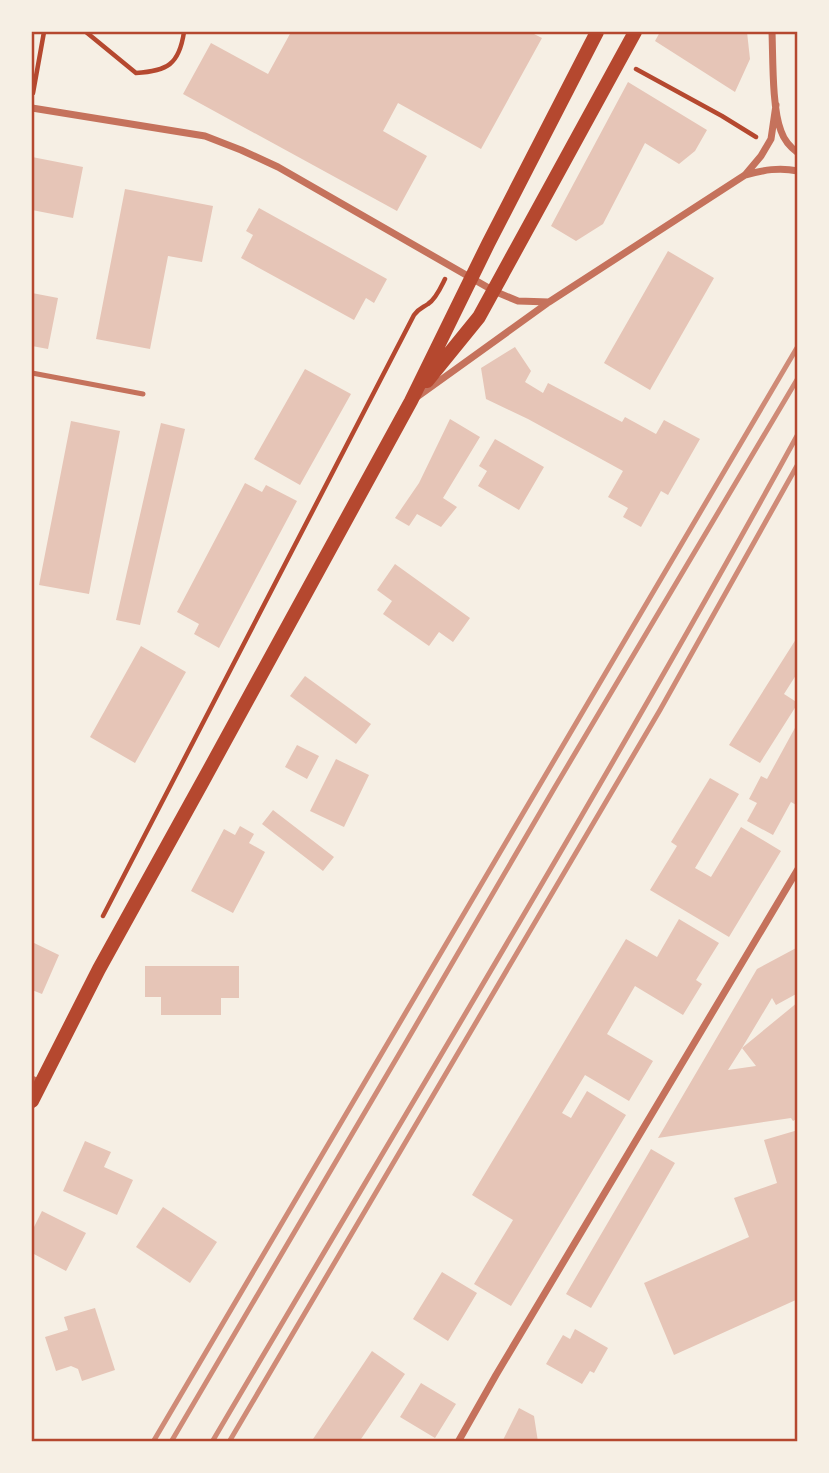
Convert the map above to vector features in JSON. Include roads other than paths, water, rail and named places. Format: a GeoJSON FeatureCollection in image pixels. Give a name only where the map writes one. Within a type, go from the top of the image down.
{"type":"FeatureCollection","features":[{"type":"Feature","properties":{"kind":"main road"},"geometry":{"type":"LineString","coordinates":[[32,1101],[36,1080],[204,781],[411,401],[471,277],[597,32]]}},
{"type":"Feature","properties":{"kind":"main road"},"geometry":{"type":"LineString","coordinates":[[411,401],[479,317],[635,32]]}},
{"type":"Feature","properties":{"kind":"street"},"geometry":{"type":"LineString","coordinates":[[772,32],[780,130],[797,153]]}},
{"type":"Feature","properties":{"kind":"street"},"geometry":{"type":"LineString","coordinates":[[744,175],[771,139],[776,105]]}},
{"type":"Feature","properties":{"kind":"street"},"geometry":{"type":"LineString","coordinates":[[32,108],[205,136],[278,167],[494,291],[518,300],[549,302]]}},
{"type":"Feature","properties":{"kind":"street"},"geometry":{"type":"LineString","coordinates":[[411,401],[549,302],[744,175],[765,169],[797,171]]}},
{"type":"Feature","properties":{"kind":"street"},"geometry":{"type":"LineString","coordinates":[[458,1441],[797,869]]}},
{"type":"Feature","properties":{"kind":"lane"},"geometry":{"type":"LineString","coordinates":[[32,373],[144,394]]}},
{"type":"Feature","properties":{"kind":"railway"},"geometry":{"type":"LineString","coordinates":[[153,1442],[798,346]]}},
{"type":"Feature","properties":{"kind":"railway"},"geometry":{"type":"LineString","coordinates":[[171,1442],[798,378]]}},
{"type":"Feature","properties":{"kind":"railway"},"geometry":{"type":"LineString","coordinates":[[212,1442],[582,814],[798,434]]}},
{"type":"Feature","properties":{"kind":"railway"},"geometry":{"type":"LineString","coordinates":[[229,1442],[660,710],[798,464]]}}]}
